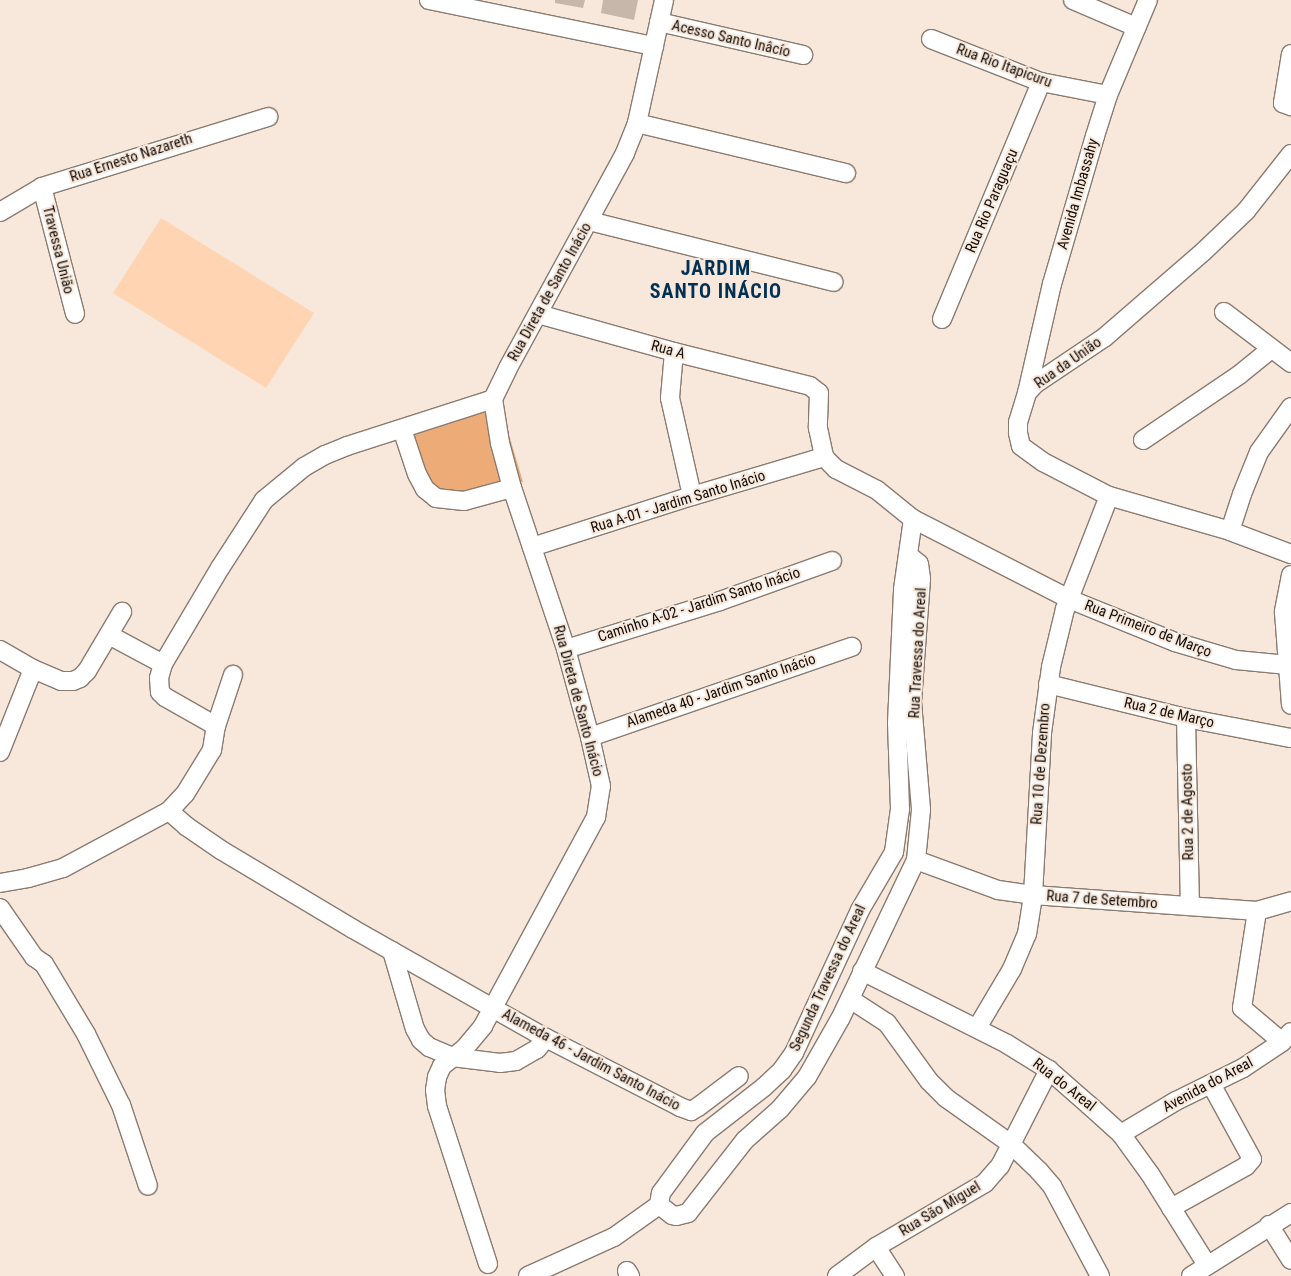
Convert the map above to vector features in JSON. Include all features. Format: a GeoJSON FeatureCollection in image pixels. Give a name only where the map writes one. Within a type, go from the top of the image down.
{"type":"FeatureCollection","features":[{"type":"Feature","properties":{"kind":"street"},"geometry":{"type":"LineString","coordinates":[[429,0],[654,46]]}},
{"type":"Feature","properties":{"kind":"street","name":"Rua Direta de Santo Inácio"},"geometry":{"type":"LineString","coordinates":[[488,1264],[437,1106],[435,1090],[437,1077],[442,1066],[475,1038],[493,1008],[596,817],[601,786],[566,649],[512,488],[497,427],[493,399],[617,169],[637,123],[664,0]]}},
{"type":"Feature","properties":{"kind":"street"},"geometry":{"type":"LineString","coordinates":[[1073,0],[1136,27]]}},
{"type":"Feature","properties":{"kind":"street","name":"Avenida Imbassahy"},"geometry":{"type":"LineString","coordinates":[[1027,393],[1052,284],[1108,95],[1148,0]]}},
{"type":"Feature","properties":{"kind":"street","name":"Acesso Santo Inâcío"},"geometry":{"type":"LineString","coordinates":[[659,22],[803,55]]}},
{"type":"Feature","properties":{"kind":"street","name":"Rua Rio Itapicuru"},"geometry":{"type":"LineString","coordinates":[[931,39],[1042,82],[1108,95]]}},
{"type":"Feature","properties":{"kind":"street"},"geometry":{"type":"LineString","coordinates":[[1291,54],[1283,104],[1291,106]]}},
{"type":"Feature","properties":{"kind":"street","name":"Rua Rio Paraguaçu"},"geometry":{"type":"LineString","coordinates":[[942,319],[1042,82]]}},
{"type":"Feature","properties":{"kind":"street","name":"Rua Ernesto Nazareth"},"geometry":{"type":"LineString","coordinates":[[0,212],[42,187],[268,117]]}},
{"type":"Feature","properties":{"kind":"street"},"geometry":{"type":"LineString","coordinates":[[637,123],[846,173]]}},
{"type":"Feature","properties":{"kind":"street","name":"Rua da União"},"geometry":{"type":"LineString","coordinates":[[1291,154],[1246,211],[1203,252],[1105,337],[1048,374],[1027,393],[1018,422],[1021,446],[1043,462],[1109,496],[1230,531],[1291,554]]}},
{"type":"Feature","properties":{"kind":"street","name":"Travessa União"},"geometry":{"type":"LineString","coordinates":[[42,187],[75,314]]}},
{"type":"Feature","properties":{"kind":"street"},"geometry":{"type":"LineString","coordinates":[[589,221],[834,282]]}},
{"type":"Feature","properties":{"kind":"street"},"geometry":{"type":"LineString","coordinates":[[1224,312],[1291,363]]}},
{"type":"Feature","properties":{"kind":"street","name":"Rua A"},"geometry":{"type":"LineString","coordinates":[[538,314],[674,352],[810,386],[819,393],[818,428],[824,457]]}},
{"type":"Feature","properties":{"kind":"street"},"geometry":{"type":"LineString","coordinates":[[1143,440],[1239,375],[1271,349]]}},
{"type":"Feature","properties":{"kind":"street"},"geometry":{"type":"LineString","coordinates":[[674,352],[670,398],[692,496]]}},
{"type":"Feature","properties":{"kind":"street"},"geometry":{"type":"LineString","coordinates":[[216,726],[165,697],[159,686],[163,664],[244,527],[264,500],[304,467],[326,455],[493,399]]}},
{"type":"Feature","properties":{"kind":"street"},"geometry":{"type":"LineString","coordinates":[[1230,531],[1250,472],[1259,452],[1291,407]]}},
{"type":"Feature","properties":{"kind":"street"},"geometry":{"type":"LineString","coordinates":[[402,429],[417,474],[425,489],[436,498],[464,501],[512,488]]}},
{"type":"Feature","properties":{"kind":"street","name":"Rua A-01 - Jardim Santo Inácio"},"geometry":{"type":"LineString","coordinates":[[532,548],[692,496],[824,457]]}},
{"type":"Feature","properties":{"kind":"street","name":"Rua Primeiro de Março"},"geometry":{"type":"LineString","coordinates":[[824,457],[836,469],[877,490],[913,519],[1069,598],[1184,645],[1236,660],[1288,665]]}},
{"type":"Feature","properties":{"kind":"street","name":"Rua 10 de Dezembro"},"geometry":{"type":"LineString","coordinates":[[977,1028],[1005,982],[1019,954],[1032,914],[1042,733],[1048,684],[1060,626],[1069,598],[1109,496]]}},
{"type":"Feature","properties":{"kind":"street","name":"Segunda Travessa do Areal"},"geometry":{"type":"LineString","coordinates":[[913,519],[903,589],[897,723],[900,810],[894,852],[860,910],[794,1053],[782,1070],[705,1133],[661,1193],[659,1204],[676,1216],[688,1213],[745,1140],[780,1110],[808,1077],[850,999],[916,860]]}},
{"type":"Feature","properties":{"kind":"street","name":"Rua Travessa do Areal"},"geometry":{"type":"LineString","coordinates":[[908,554],[919,564],[921,571],[912,702],[921,810],[916,860]]}},
{"type":"Feature","properties":{"kind":"street","name":"Caminho A-02 - Jardim Santo Inácio"},"geometry":{"type":"LineString","coordinates":[[566,649],[720,601],[832,560]]}},
{"type":"Feature","properties":{"kind":"street"},"geometry":{"type":"LineString","coordinates":[[1291,575],[1284,612],[1291,705]]}},
{"type":"Feature","properties":{"kind":"street"},"geometry":{"type":"LineString","coordinates":[[0,650],[33,669],[61,680],[73,681],[87,672],[122,612]]}},
{"type":"Feature","properties":{"kind":"street"},"geometry":{"type":"LineString","coordinates":[[109,635],[163,664]]}},
{"type":"Feature","properties":{"kind":"street","name":"Alameda 40 - Jardim Santo Inácio"},"geometry":{"type":"LineString","coordinates":[[590,737],[852,647]]}},
{"type":"Feature","properties":{"kind":"street"},"geometry":{"type":"LineString","coordinates":[[0,752],[33,669]]}},
{"type":"Feature","properties":{"kind":"street"},"geometry":{"type":"LineString","coordinates":[[0,883],[28,878],[63,868],[169,811],[185,794],[212,750],[216,726],[233,675]]}},
{"type":"Feature","properties":{"kind":"street","name":"Rua 2 de Março"},"geometry":{"type":"LineString","coordinates":[[1048,684],[1186,718],[1291,738]]}},
{"type":"Feature","properties":{"kind":"street","name":"Rua 2 de Agosto"},"geometry":{"type":"LineString","coordinates":[[1186,718],[1190,906]]}},
{"type":"Feature","properties":{"kind":"street"},"geometry":{"type":"LineString","coordinates":[[169,811],[186,826],[221,850],[493,1008]]}},
{"type":"Feature","properties":{"kind":"street","name":"Rua 7 de Setembro"},"geometry":{"type":"LineString","coordinates":[[916,860],[998,890],[1033,895],[1257,911],[1291,901]]}},
{"type":"Feature","properties":{"kind":"street"},"geometry":{"type":"LineString","coordinates":[[0,908],[34,957],[48,970],[86,1034],[121,1105],[148,1186]]}},
{"type":"Feature","properties":{"kind":"street"},"geometry":{"type":"LineString","coordinates":[[1257,911],[1242,1008],[1286,1037]]}},
{"type":"Feature","properties":{"kind":"street"},"geometry":{"type":"LineString","coordinates":[[392,951],[415,1029],[421,1040],[429,1047],[452,1057],[500,1063],[516,1060],[537,1049],[546,1038]]}},
{"type":"Feature","properties":{"kind":"street","name":"Rua do Areal"},"geometry":{"type":"LineString","coordinates":[[862,971],[977,1028],[1049,1070],[1121,1134],[1207,1265]]}},
{"type":"Feature","properties":{"kind":"street"},"geometry":{"type":"LineString","coordinates":[[850,999],[888,1023],[929,1081],[946,1098],[1025,1156],[1052,1186],[1100,1276]]}},
{"type":"Feature","properties":{"kind":"street","name":"Alameda 46 - Jardim Santo Inácio"},"geometry":{"type":"LineString","coordinates":[[493,1008],[546,1038],[686,1110],[698,1107],[738,1076]]}},
{"type":"Feature","properties":{"kind":"street","name":"Avenida do Areal"},"geometry":{"type":"LineString","coordinates":[[1121,1134],[1176,1101],[1243,1068],[1286,1037]]}},
{"type":"Feature","properties":{"kind":"street","name":"Rua São Miguel"},"geometry":{"type":"LineString","coordinates":[[837,1276],[876,1247],[985,1183],[1000,1166],[1049,1070]]}},
{"type":"Feature","properties":{"kind":"street"},"geometry":{"type":"LineString","coordinates":[[1171,1208],[1246,1166],[1252,1160],[1211,1084]]}},
{"type":"Feature","properties":{"kind":"street"},"geometry":{"type":"LineString","coordinates":[[528,1276],[606,1241],[659,1204]]}},
{"type":"Feature","properties":{"kind":"street"},"geometry":{"type":"LineString","coordinates":[[1191,1276],[1269,1225],[1291,1213]]}},
{"type":"Feature","properties":{"kind":"street"},"geometry":{"type":"LineString","coordinates":[[1269,1225],[1291,1260]]}},
{"type":"Feature","properties":{"kind":"street"},"geometry":{"type":"LineString","coordinates":[[876,1247],[895,1276]]}},
{"type":"Feature","properties":{"kind":"shaded area"},"geometry":{"type":"Polygon","coordinates":[[[161,218],[314,313],[266,388],[113,293],[161,218]]]}},
{"type":"Feature","properties":{"kind":"shaded area"},"geometry":{"type":"Polygon","coordinates":[[[499,401],[523,482],[465,496],[437,494],[423,481],[406,426],[499,401]]]}},
{"type":"Feature","properties":{"kind":"building"},"geometry":{"type":"Polygon","coordinates":[[[555,0],[585,0],[583,8],[555,3],[555,0]]]}},
{"type":"Feature","properties":{"kind":"building"},"geometry":{"type":"Polygon","coordinates":[[[603,0],[638,0],[634,20],[601,13],[603,0]]]}},
{"type":"Feature","properties":{"kind":"district","name":"JARDIM SANTO INÁCIO"},"geometry":{"type":"Point","coordinates":[716,280]}}]}
